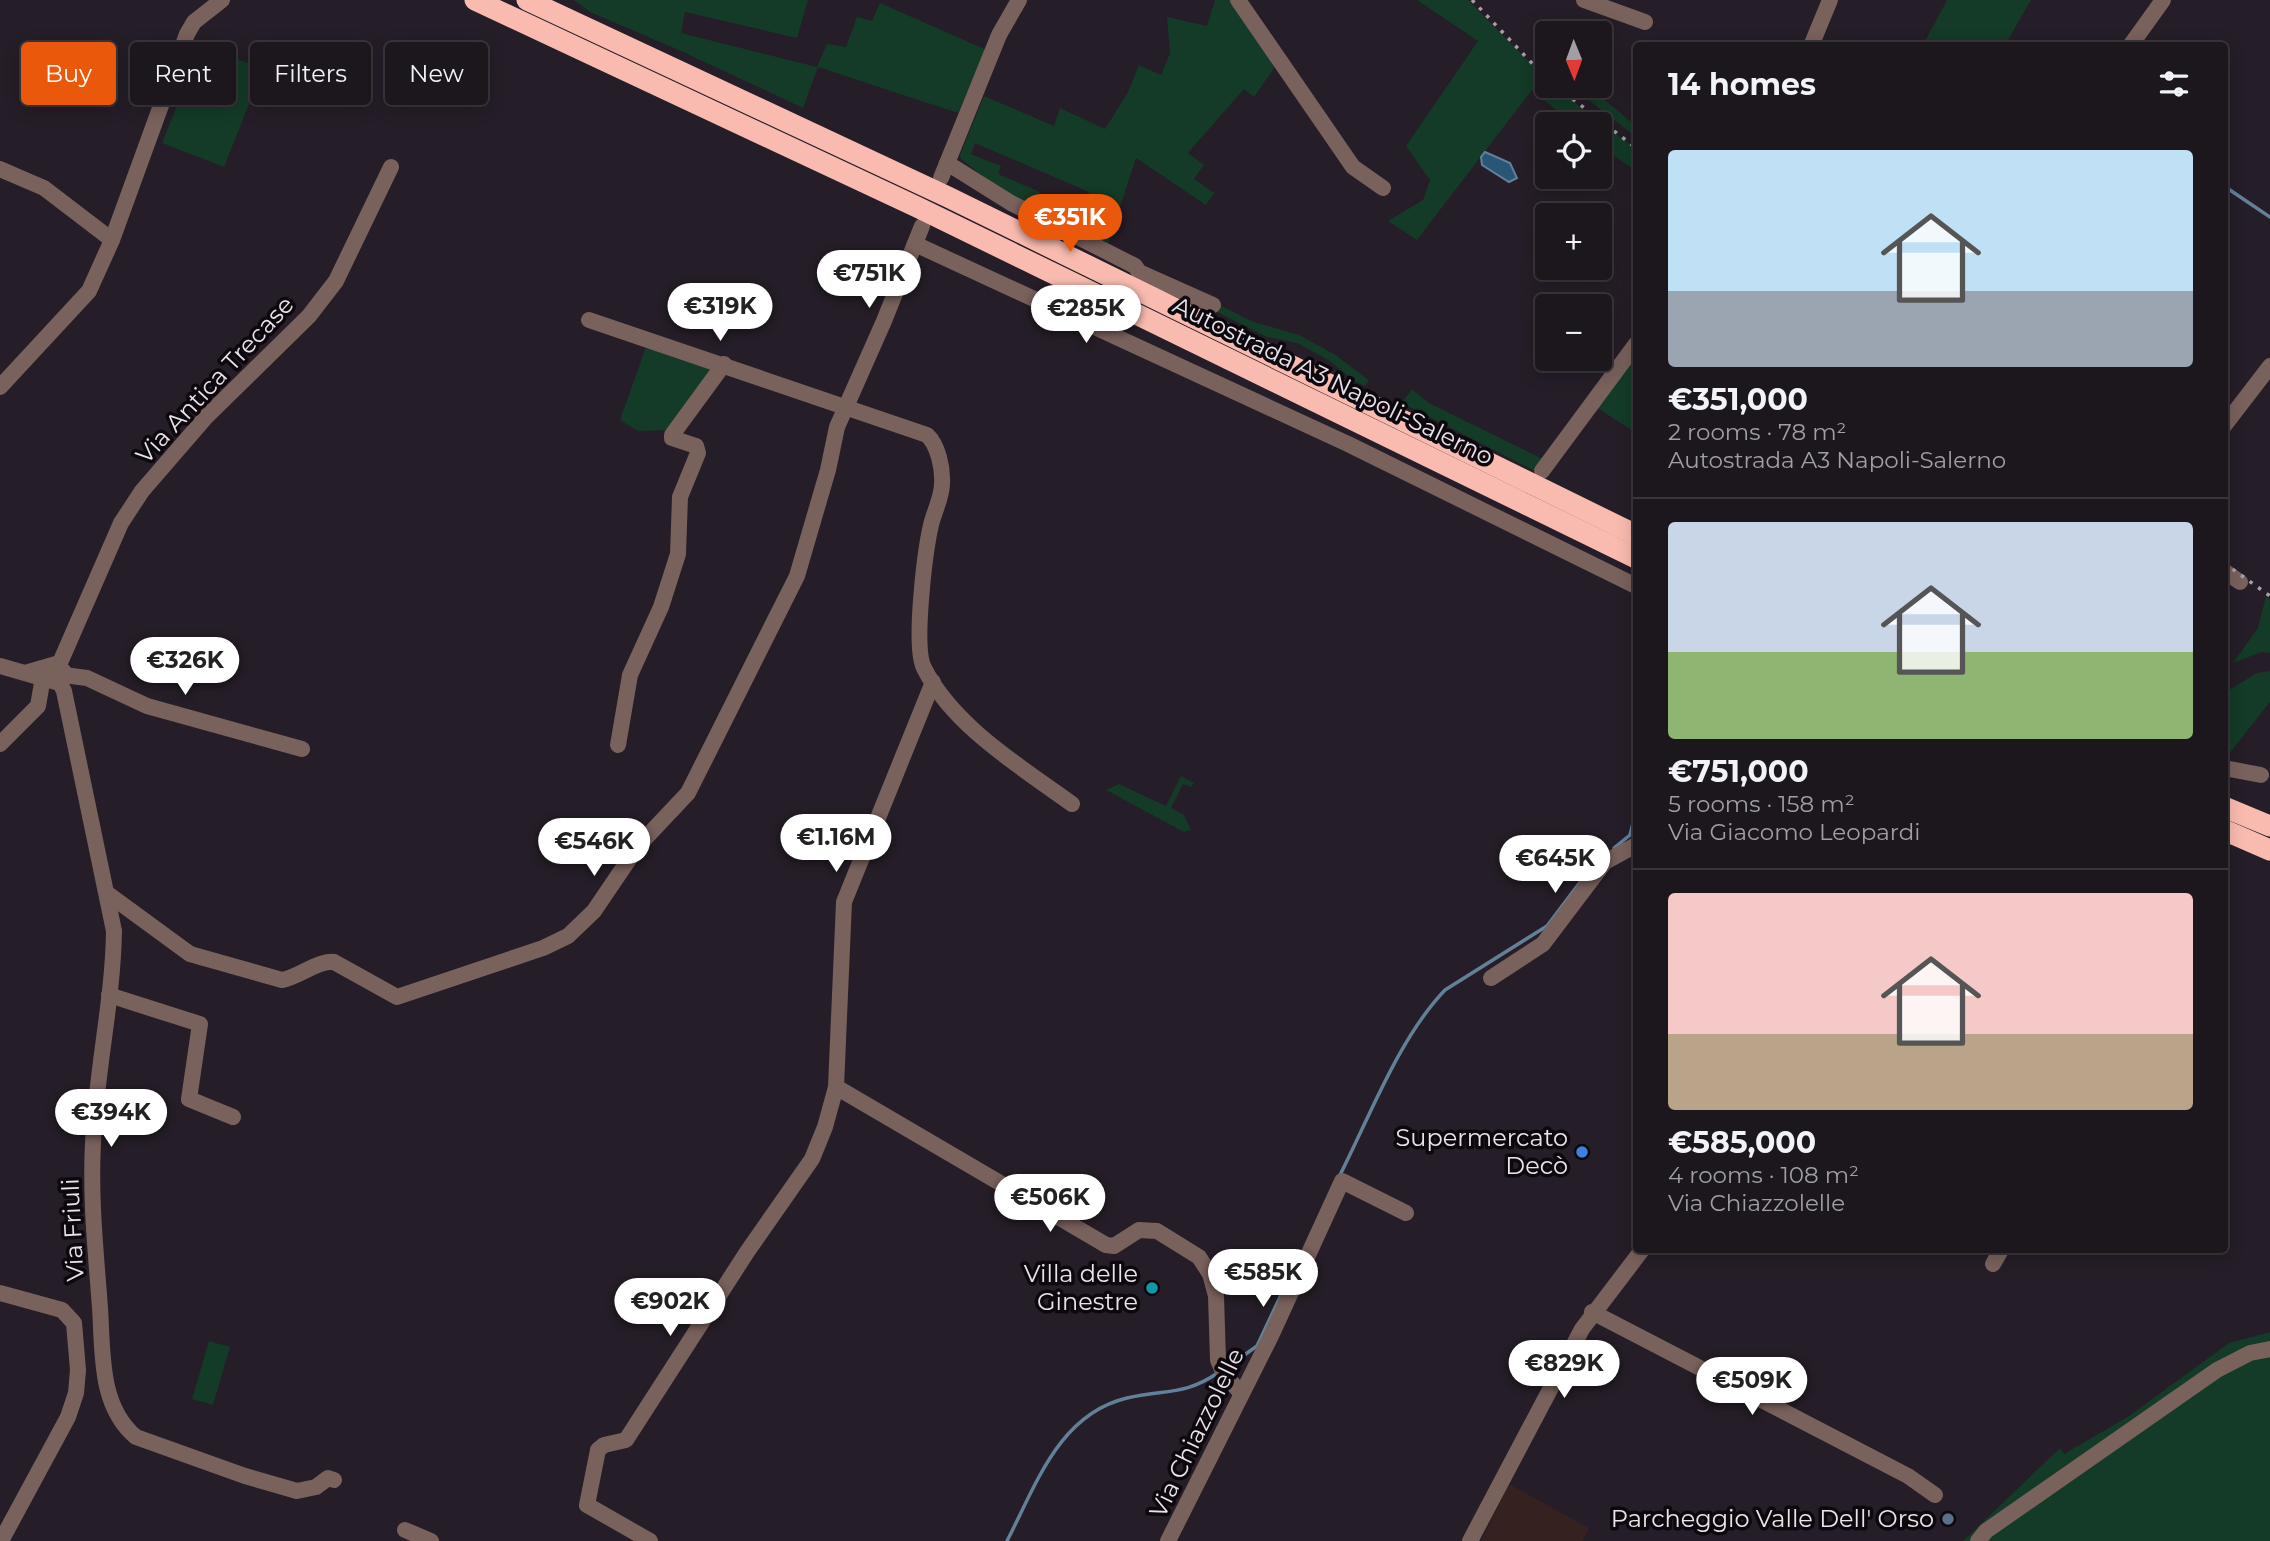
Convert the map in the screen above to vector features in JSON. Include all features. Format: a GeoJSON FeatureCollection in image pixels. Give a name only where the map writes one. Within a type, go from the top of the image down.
{"type":"FeatureCollection","features":[{"type":"Feature","properties":{"kind":"highway","name":"Autostrada A3 Napoli-Salerno"},"geometry":{"type":"LineString","coordinates":[[475,0],[905,201],[1633,557]]}},
{"type":"Feature","properties":{"kind":"highway","name":"Autostrada A3 Napoli-Salerno"},"geometry":{"type":"LineString","coordinates":[[527,0],[948,197],[1633,534]]}},
{"type":"Feature","properties":{"kind":"highway"},"geometry":{"type":"LineString","coordinates":[[2228,809],[2270,827]]}},
{"type":"Feature","properties":{"kind":"highway"},"geometry":{"type":"LineString","coordinates":[[2228,832],[2270,850]]}},
{"type":"Feature","properties":{"kind":"street"},"geometry":{"type":"LineString","coordinates":[[0,387],[89,290],[112,240],[187,34],[194,22],[222,0]]}},
{"type":"Feature","properties":{"kind":"street"},"geometry":{"type":"LineString","coordinates":[[941,178],[999,35],[1019,0]]}},
{"type":"Feature","properties":{"kind":"street"},"geometry":{"type":"LineString","coordinates":[[1238,0],[1353,167],[1383,188]]}},
{"type":"Feature","properties":{"kind":"street"},"geometry":{"type":"LineString","coordinates":[[1584,0],[1646,22]]}},
{"type":"Feature","properties":{"kind":"street"},"geometry":{"type":"LineString","coordinates":[[1813,42],[1830,0]]}},
{"type":"Feature","properties":{"kind":"street"},"geometry":{"type":"LineString","coordinates":[[2133,42],[2163,0]]}},
{"type":"Feature","properties":{"kind":"street"},"geometry":{"type":"LineString","coordinates":[[947,163],[997,195],[1135,266],[1139,272],[1213,305]]}},
{"type":"Feature","properties":{"kind":"street","name":"Via Antica Trecase"},"geometry":{"type":"LineString","coordinates":[[0,744],[38,706],[121,523],[142,491],[206,417],[309,316],[336,281],[391,167]]}},
{"type":"Feature","properties":{"kind":"street"},"geometry":{"type":"LineString","coordinates":[[0,169],[44,188],[112,240]]}},
{"type":"Feature","properties":{"kind":"street"},"geometry":{"type":"LineString","coordinates":[[108,894],[190,954],[282,980],[295,978],[327,961],[334,962],[397,997],[543,948],[568,936],[594,911],[638,846],[688,793],[716,742],[797,576],[828,470],[837,427],[880,331],[922,226]]}},
{"type":"Feature","properties":{"kind":"street"},"geometry":{"type":"LineString","coordinates":[[915,244],[1273,409],[1633,585]]}},
{"type":"Feature","properties":{"kind":"street"},"geometry":{"type":"LineString","coordinates":[[589,320],[846,405],[927,435],[936,446],[942,484],[928,539],[920,660],[962,721],[1072,804]]}},
{"type":"Feature","properties":{"kind":"street"},"geometry":{"type":"LineString","coordinates":[[1542,471],[1633,348]]}},
{"type":"Feature","properties":{"kind":"street"},"geometry":{"type":"LineString","coordinates":[[618,745],[630,675],[661,607],[678,554],[680,497],[698,453],[695,446],[672,438],[672,435],[724,364]]}},
{"type":"Feature","properties":{"kind":"street"},"geometry":{"type":"LineString","coordinates":[[2228,421],[2270,366]]}},
{"type":"Feature","properties":{"kind":"street"},"geometry":{"type":"LineString","coordinates":[[2228,574],[2240,582]]}},
{"type":"Feature","properties":{"kind":"street"},"geometry":{"type":"LineString","coordinates":[[0,666],[25,673],[87,677],[147,706],[302,749]]}},
{"type":"Feature","properties":{"kind":"street","name":"Via Friuli"},"geometry":{"type":"LineString","coordinates":[[53,674],[64,691],[114,931],[109,995],[100,1052],[91,1198],[107,1394],[125,1427],[136,1437],[245,1476],[297,1491],[316,1487],[328,1478],[334,1480]]}},
{"type":"Feature","properties":{"kind":"street"},"geometry":{"type":"LineString","coordinates":[[650,1541],[587,1505],[598,1450],[604,1445],[625,1440],[754,1242],[812,1159],[825,1128],[836,1087],[844,902],[933,682]]}},
{"type":"Feature","properties":{"kind":"street"},"geometry":{"type":"LineString","coordinates":[[2228,769],[2261,775]]}},
{"type":"Feature","properties":{"kind":"street"},"geometry":{"type":"LineString","coordinates":[[1491,978],[1543,944],[1605,862],[1633,847]]}},
{"type":"Feature","properties":{"kind":"street"},"geometry":{"type":"LineString","coordinates":[[109,995],[200,1024],[189,1100],[233,1117]]}},
{"type":"Feature","properties":{"kind":"street"},"geometry":{"type":"LineString","coordinates":[[836,1087],[1106,1245],[1114,1246],[1139,1230],[1157,1231],[1199,1257],[1210,1274],[1216,1296],[1222,1371],[1241,1392]]}},
{"type":"Feature","properties":{"kind":"street","name":"Via Chiazzolelle"},"geometry":{"type":"LineString","coordinates":[[1168,1541],[1342,1181],[1406,1213]]}},
{"type":"Feature","properties":{"kind":"street"},"geometry":{"type":"LineString","coordinates":[[1470,1541],[1529,1424],[1592,1312],[1640,1253]]}},
{"type":"Feature","properties":{"kind":"street"},"geometry":{"type":"LineString","coordinates":[[1993,1264],[1999,1253]]}},
{"type":"Feature","properties":{"kind":"street"},"geometry":{"type":"LineString","coordinates":[[0,1293],[62,1310],[74,1323],[78,1360],[76,1393],[68,1417],[4,1540]]}},
{"type":"Feature","properties":{"kind":"street"},"geometry":{"type":"LineString","coordinates":[[1592,1312],[1908,1476],[1935,1495]]}},
{"type":"Feature","properties":{"kind":"street"},"geometry":{"type":"LineString","coordinates":[[1978,1541],[1986,1531],[2166,1403],[2239,1359],[2270,1349]]}},
{"type":"Feature","properties":{"kind":"street"},"geometry":{"type":"LineString","coordinates":[[405,1530],[431,1541]]}},
{"type":"Feature","properties":{"kind":"shaded area"},"geometry":{"type":"Polygon","coordinates":[[[1509,1484],[1589,1528],[1583,1541],[1481,1541],[1509,1484]]]}},
{"type":"Feature","properties":{"kind":"green space"},"geometry":{"type":"Polygon","coordinates":[[[574,0],[808,0],[797,38],[685,12],[681,33],[817,67],[827,44],[846,47],[857,17],[872,21],[880,3],[989,51],[984,54],[958,113],[818,67],[803,108],[590,12],[574,0]]]}},
{"type":"Feature","properties":{"kind":"green space"},"geometry":{"type":"Polygon","coordinates":[[[1215,0],[1233,0],[1277,64],[1254,97],[1244,89],[1188,153],[1204,165],[1194,179],[1214,193],[1206,205],[1136,158],[1108,244],[1078,228],[1089,192],[975,143],[971,154],[1001,166],[998,174],[1040,192],[1035,207],[998,188],[961,159],[960,155],[984,96],[1054,126],[1060,108],[1105,129],[1128,92],[1139,65],[1161,75],[1170,53],[1167,17],[1207,26],[1215,0]]]}},
{"type":"Feature","properties":{"kind":"green space"},"geometry":{"type":"Polygon","coordinates":[[[1417,0],[1468,0],[1535,68],[1535,92],[1532,90],[1417,240],[1388,221],[1423,200],[1430,180],[1406,146],[1478,41],[1417,0]]]}},
{"type":"Feature","properties":{"kind":"green space"},"geometry":{"type":"Polygon","coordinates":[[[1947,0],[2031,0],[2007,42],[1925,42],[1947,0]]]}},
{"type":"Feature","properties":{"kind":"green space"},"geometry":{"type":"Polygon","coordinates":[[[236,59],[250,64],[250,102],[224,167],[162,143],[177,105],[236,105],[236,59]]]}},
{"type":"Feature","properties":{"kind":"green space"},"geometry":{"type":"Polygon","coordinates":[[[1542,98],[1569,98],[1587,112],[1559,112],[1542,98]]]}},
{"type":"Feature","properties":{"kind":"green space"},"geometry":{"type":"Polygon","coordinates":[[[1586,98],[1602,98],[1633,124],[1633,135],[1612,118],[1612,112],[1604,112],[1586,98]]]}},
{"type":"Feature","properties":{"kind":"green space"},"geometry":{"type":"Polygon","coordinates":[[[1612,131],[1633,147],[1633,169],[1612,154],[1612,131]]]}},
{"type":"Feature","properties":{"kind":"green space"},"geometry":{"type":"Polygon","coordinates":[[[1216,303],[1251,321],[1299,335],[1334,354],[1369,380],[1365,386],[1354,381],[1330,361],[1297,343],[1267,337],[1215,311],[1216,303]]]}},
{"type":"Feature","properties":{"kind":"green space"},"geometry":{"type":"Polygon","coordinates":[[[646,347],[713,369],[671,430],[638,431],[620,420],[646,347]]]}},
{"type":"Feature","properties":{"kind":"green space"},"geometry":{"type":"Polygon","coordinates":[[[1633,355],[1633,431],[1596,407],[1633,355]]]}},
{"type":"Feature","properties":{"kind":"green space"},"geometry":{"type":"Polygon","coordinates":[[[1412,389],[1429,403],[1545,460],[1537,472],[1402,403],[1412,389]]]}},
{"type":"Feature","properties":{"kind":"green space"},"geometry":{"type":"Polygon","coordinates":[[[2266,596],[2270,600],[2270,653],[2262,652],[2233,663],[2258,628],[2266,596]]]}},
{"type":"Feature","properties":{"kind":"green space"},"geometry":{"type":"Polygon","coordinates":[[[2270,671],[2270,702],[2228,755],[2228,691],[2257,673],[2270,671]]]}},
{"type":"Feature","properties":{"kind":"green space"},"geometry":{"type":"Polygon","coordinates":[[[1181,776],[1194,783],[1191,787],[1183,784],[1171,808],[1184,815],[1191,830],[1184,832],[1106,790],[1119,784],[1166,806],[1181,776]]]}},
{"type":"Feature","properties":{"kind":"green space"},"geometry":{"type":"Polygon","coordinates":[[[2270,1332],[2270,1541],[1963,1541],[2060,1448],[2064,1454],[2129,1416],[2229,1343],[2270,1332]]]}},
{"type":"Feature","properties":{"kind":"green space"},"geometry":{"type":"Polygon","coordinates":[[[209,1341],[230,1347],[213,1405],[192,1399],[209,1341]]]}},
{"type":"Feature","properties":{"kind":"water"},"geometry":{"type":"Polygon","coordinates":[[[1485,152],[1510,163],[1517,178],[1509,182],[1482,165],[1481,157],[1485,152]]]}},
{"type":"Feature","properties":{"kind":"waterway"},"geometry":{"type":"LineString","coordinates":[[2228,189],[2270,217]]}},
{"type":"Feature","properties":{"kind":"waterway"},"geometry":{"type":"LineString","coordinates":[[1614,848],[1630,835],[1633,823]]}},
{"type":"Feature","properties":{"kind":"waterway"},"geometry":{"type":"LineString","coordinates":[[1340,1175],[1399,1054],[1429,1009],[1445,990],[1547,926],[1581,881]]}},
{"type":"Feature","properties":{"kind":"waterway"},"geometry":{"type":"LineString","coordinates":[[1226,1368],[1257,1346],[1288,1280]]}},
{"type":"Feature","properties":{"kind":"waterway"},"geometry":{"type":"LineString","coordinates":[[1007,1541],[1052,1454],[1084,1419],[1104,1406],[1127,1398],[1196,1385],[1219,1372]]}},
{"type":"Feature","properties":{"kind":"railway"},"geometry":{"type":"LineString","coordinates":[[1472,0],[1535,66]]}},
{"type":"Feature","properties":{"kind":"railway"},"geometry":{"type":"LineString","coordinates":[[1571,98],[1633,146]]}},
{"type":"Feature","properties":{"kind":"railway"},"geometry":{"type":"LineString","coordinates":[[2228,566],[2270,596]]}},
{"type":"Feature","properties":{"kind":"place","name":"Supermercato Decò"},"geometry":{"type":"Point","coordinates":[1582,1152]}},
{"type":"Feature","properties":{"kind":"place","name":"Villa delle Ginestre"},"geometry":{"type":"Point","coordinates":[1152,1288]}},
{"type":"Feature","properties":{"kind":"place","name":"Parcheggio Valle Dell' Orso"},"geometry":{"type":"Point","coordinates":[1948,1519]}}]}
